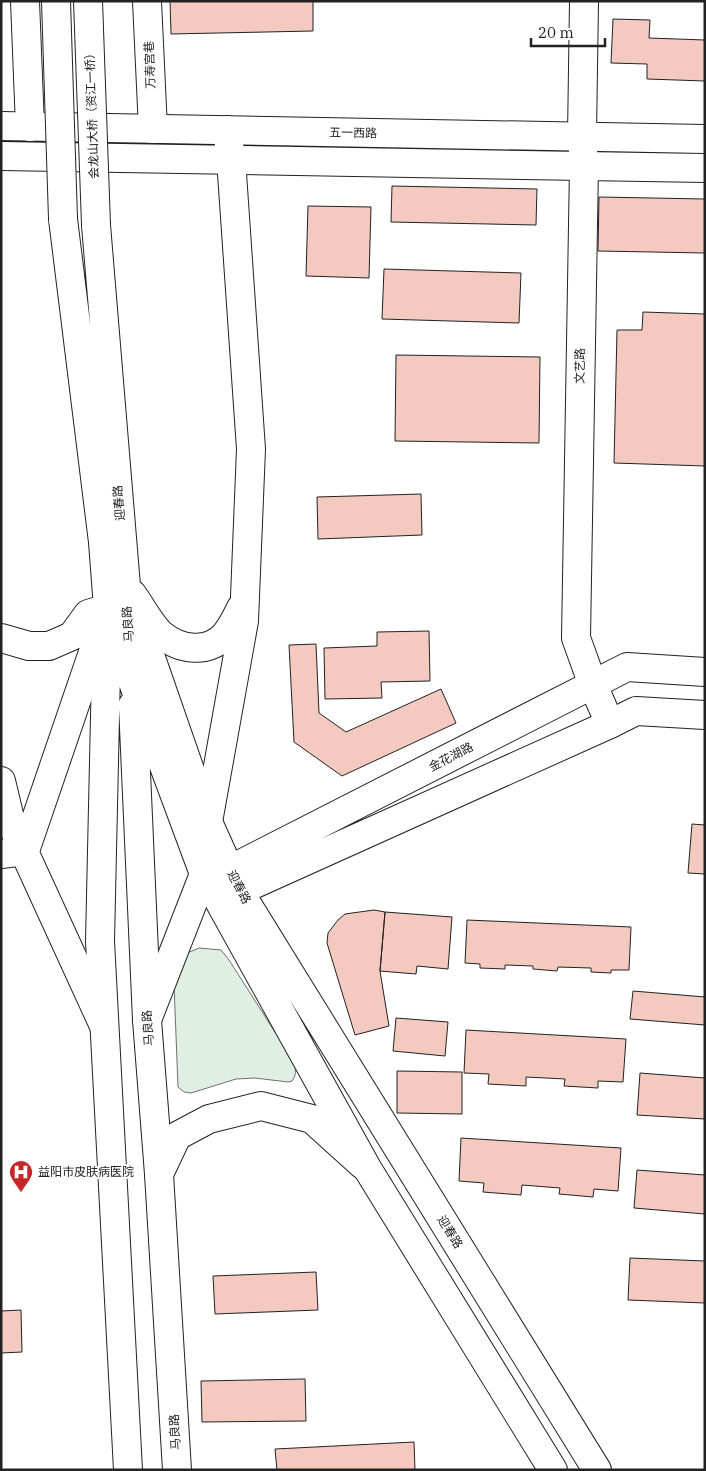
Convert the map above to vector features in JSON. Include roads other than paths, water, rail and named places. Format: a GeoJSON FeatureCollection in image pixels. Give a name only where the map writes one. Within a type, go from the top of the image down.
{"type":"FeatureCollection","features":[{"type":"Feature","properties":{"kind":"main road"},"geometry":{"type":"LineString","coordinates":[[24,1],[30,126]]}},
{"type":"Feature","properties":{"kind":"main road","name":"迎春路"},"geometry":{"type":"LineString","coordinates":[[56,1],[63,219],[103,542],[108,608],[132,680],[224,878],[367,1168],[553,1470]]}},
{"type":"Feature","properties":{"kind":"main road","name":"会龙山大桥（资江一桥）"},"geometry":{"type":"LineString","coordinates":[[88,1],[96,225]]}},
{"type":"Feature","properties":{"kind":"main road","name":"万寿宫巷"},"geometry":{"type":"LineString","coordinates":[[147,1],[153,129]]}},
{"type":"Feature","properties":{"kind":"main road","name":"文艺路"},"geometry":{"type":"LineString","coordinates":[[584,1],[582,136],[584,166],[576,638],[610,724]]}},
{"type":"Feature","properties":{"kind":"main road","name":"五一西路"},"geometry":{"type":"LineString","coordinates":[[1,126],[705,139]]}},
{"type":"Feature","properties":{"kind":"main road"},"geometry":{"type":"LineString","coordinates":[[224,878],[208,822],[244,621],[252,449],[227,130]]}},
{"type":"Feature","properties":{"kind":"main road"},"geometry":{"type":"LineString","coordinates":[[1,156],[705,168]]}},
{"type":"Feature","properties":{"kind":"main road","name":"迎春路"},"geometry":{"type":"LineString","coordinates":[[96,225],[126,586],[208,822]]}},
{"type":"Feature","properties":{"kind":"main road"},"geometry":{"type":"LineString","coordinates":[[126,586],[160,634],[175,644],[191,648],[208,647],[223,637],[231,628],[245,600]]}},
{"type":"Feature","properties":{"kind":"main road","name":"马良路"},"geometry":{"type":"LineString","coordinates":[[126,586],[148,1020],[177,1470]]}},
{"type":"Feature","properties":{"kind":"main road"},"geometry":{"type":"LineString","coordinates":[[1,638],[28,646],[49,646],[72,636],[88,614],[108,608]]}},
{"type":"Feature","properties":{"kind":"main road"},"geometry":{"type":"LineString","coordinates":[[13,853],[108,608]]}},
{"type":"Feature","properties":{"kind":"main road","name":"马良路"},"geometry":{"type":"LineString","coordinates":[[108,608],[100,941],[128,1470]]}},
{"type":"Feature","properties":{"kind":"main road","name":"金花湖路"},"geometry":{"type":"LineString","coordinates":[[224,878],[627,667],[705,672]]}},
{"type":"Feature","properties":{"kind":"main road"},"geometry":{"type":"LineString","coordinates":[[148,1020],[224,878],[610,724],[636,711],[705,715]]}},
{"type":"Feature","properties":{"kind":"main road"},"geometry":{"type":"LineString","coordinates":[[1,782],[11,823],[13,853],[105,1027]]}},
{"type":"Feature","properties":{"kind":"main road","name":"迎春路"},"geometry":{"type":"LineString","coordinates":[[224,878],[598,1470]]}},
{"type":"Feature","properties":{"kind":"main road"},"geometry":{"type":"LineString","coordinates":[[159,1174],[177,1136],[209,1119],[261,1106],[312,1119],[367,1168]]}},
{"type":"Feature","properties":{"kind":"place","name":"益阳市皮肤病医院"},"geometry":{"type":"Point","coordinates":[21,1193]}}]}
